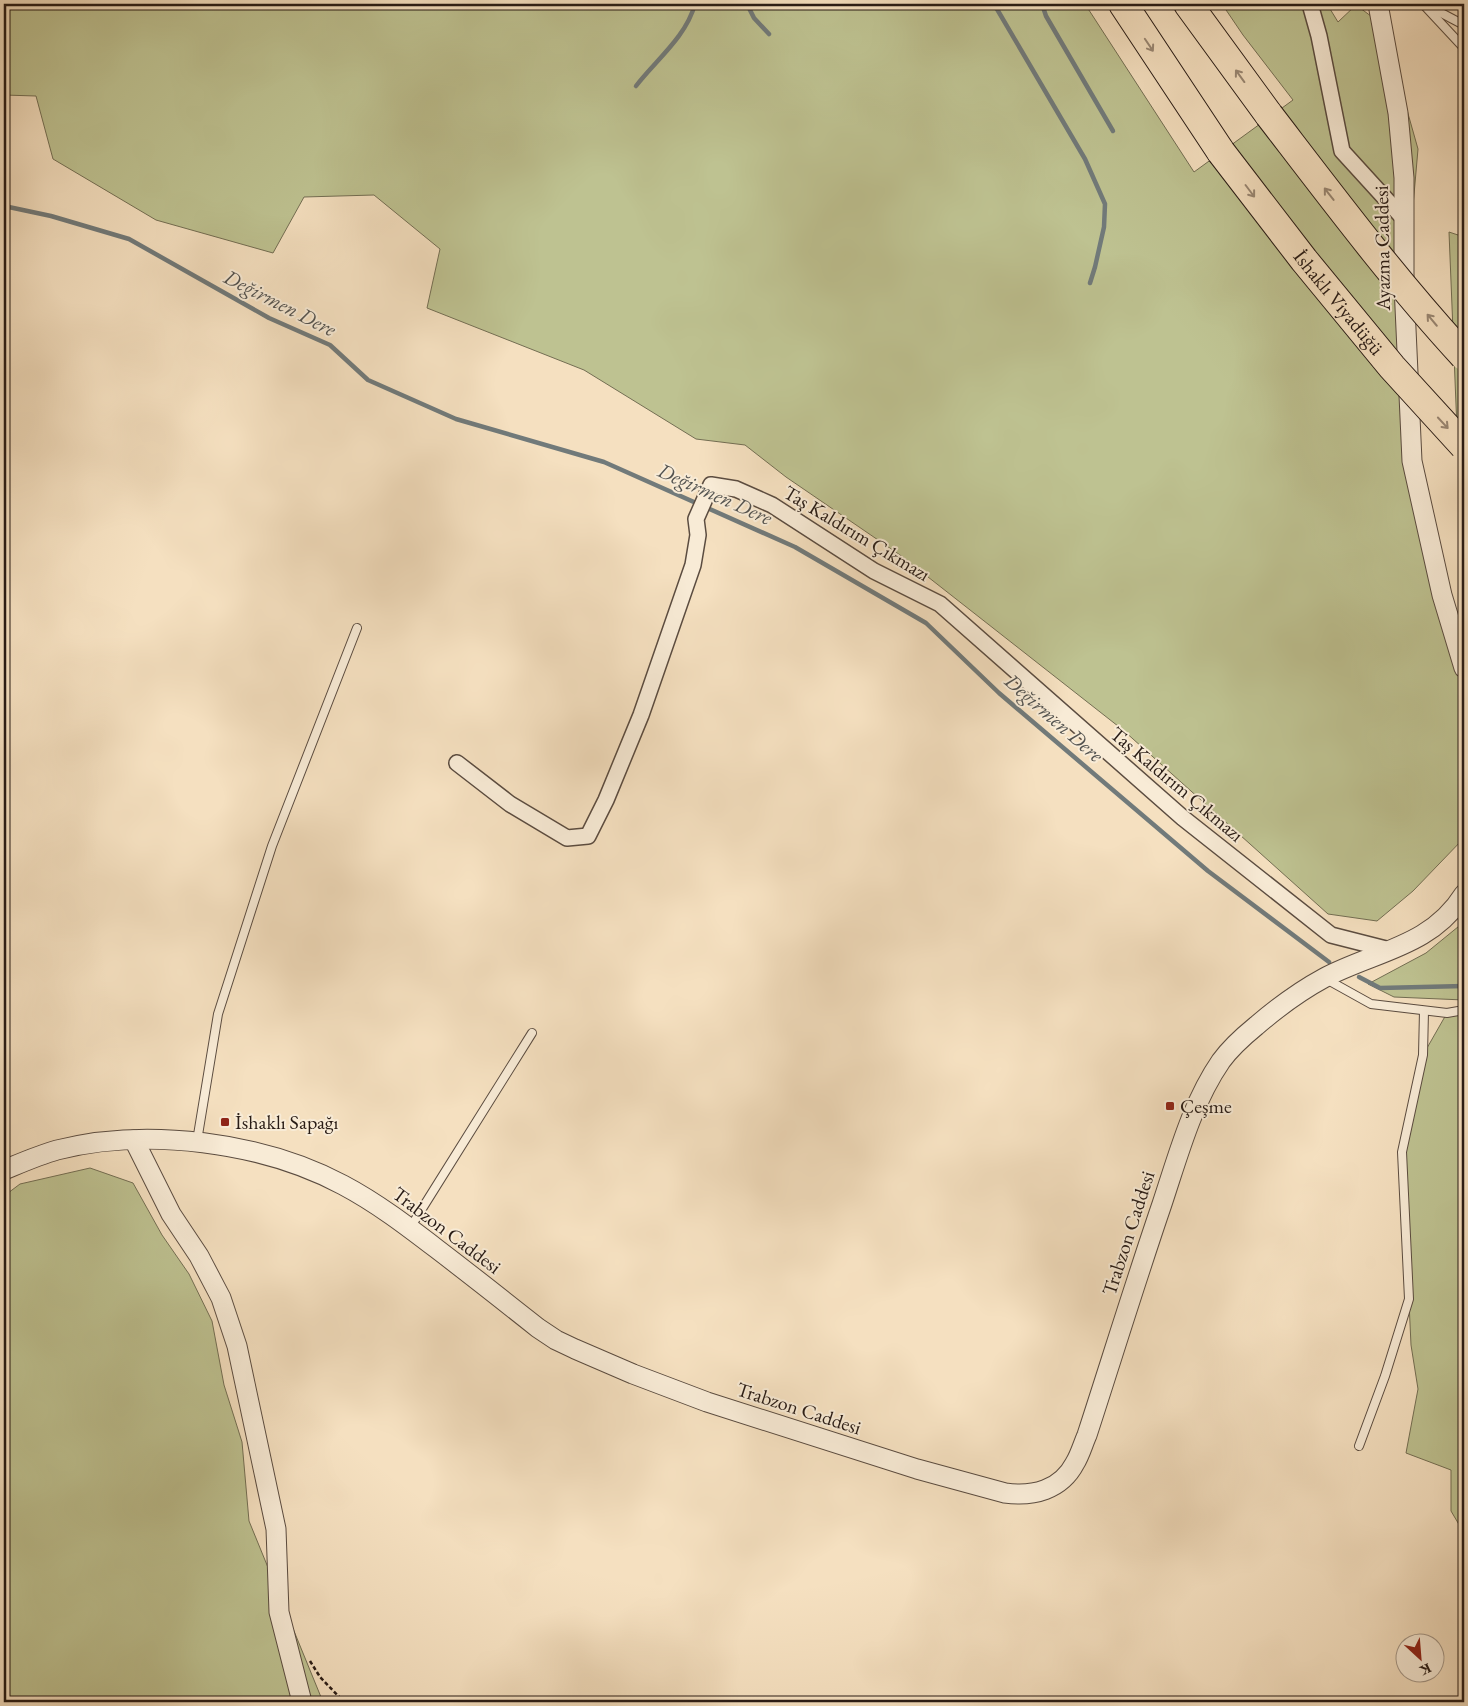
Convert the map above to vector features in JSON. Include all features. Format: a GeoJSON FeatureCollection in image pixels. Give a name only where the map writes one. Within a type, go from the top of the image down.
{"type":"FeatureCollection","features":[{"type":"Feature","properties":{"kind":"highway","name":"İshaklı Viyadüğü"},"geometry":{"type":"LineString","coordinates":[[1123,4],[1221,152],[1304,260],[1392,367],[1464,446]]}},
{"type":"Feature","properties":{"kind":"highway"},"geometry":{"type":"LineString","coordinates":[[1188,4],[1269,115],[1351,222],[1438,328],[1464,356]]}},
{"type":"Feature","properties":{"kind":"street"},"geometry":{"type":"LineString","coordinates":[[1310,4],[1319,36],[1342,151],[1404,219]]}},
{"type":"Feature","properties":{"kind":"street","name":"Ayazma Caddesi"},"geometry":{"type":"LineString","coordinates":[[1378,4],[1398,113],[1404,178],[1404,285],[1412,461],[1442,596],[1464,668]]}},
{"type":"Feature","properties":{"kind":"street","name":"Taş Kaldırım Çıkmazı"},"geometry":{"type":"LineString","coordinates":[[457,763],[510,804],[567,838],[588,836],[606,800],[641,715],[690,574],[698,535],[697,515],[711,485],[736,489],[772,504],[874,571],[940,604],[1184,818],[1331,935],[1390,950]]}},
{"type":"Feature","properties":{"kind":"street"},"geometry":{"type":"LineString","coordinates":[[1324,978],[1421,937],[1439,924],[1456,907],[1464,894]]}},
{"type":"Feature","properties":{"kind":"street","name":"Trabzon Caddesi"},"geometry":{"type":"LineString","coordinates":[[4,1170],[56,1150],[89,1144],[134,1140],[197,1142],[228,1146],[271,1156],[343,1184],[410,1228],[538,1328],[563,1343],[616,1367],[706,1402],[916,1469],[1019,1495],[1035,1494],[1060,1482],[1070,1472],[1076,1462],[1087,1435],[1147,1246],[1196,1105],[1222,1060],[1256,1026],[1291,999],[1324,978]]}},
{"type":"Feature","properties":{"kind":"street"},"geometry":{"type":"LineString","coordinates":[[134,1140],[171,1214],[199,1256],[221,1298],[237,1346],[276,1529],[279,1612],[302,1702]]}},
{"type":"Feature","properties":{"kind":"lane"},"geometry":{"type":"LineString","coordinates":[[1424,4],[1464,25]]}},
{"type":"Feature","properties":{"kind":"lane"},"geometry":{"type":"LineString","coordinates":[[1424,4],[1464,48]]}},
{"type":"Feature","properties":{"kind":"lane"},"geometry":{"type":"LineString","coordinates":[[197,1142],[218,1014],[272,846],[357,628]]}},
{"type":"Feature","properties":{"kind":"lane"},"geometry":{"type":"LineString","coordinates":[[1324,978],[1371,1004],[1447,1013],[1464,1010]]}},
{"type":"Feature","properties":{"kind":"lane"},"geometry":{"type":"LineString","coordinates":[[1359,1446],[1409,1299],[1402,1152],[1423,1054],[1424,1011]]}},
{"type":"Feature","properties":{"kind":"lane"},"geometry":{"type":"LineString","coordinates":[[410,1228],[532,1033]]}},
{"type":"Feature","properties":{"kind":"green space"},"geometry":{"type":"Polygon","coordinates":[[[4,4],[1085,4],[1194,172],[1293,100],[1243,35],[1222,4],[1327,4],[1338,22],[1356,5],[1383,25],[1418,149],[1411,229],[1408,369],[1427,506],[1460,661],[1464,749],[1464,838],[1413,891],[1377,921],[1328,914],[1123,730],[900,555],[786,477],[745,445],[696,439],[584,370],[427,308],[440,249],[374,195],[304,197],[273,253],[156,220],[53,159],[36,96],[4,95],[4,4]]]}},
{"type":"Feature","properties":{"kind":"green space"},"geometry":{"type":"Polygon","coordinates":[[[1449,232],[1464,237],[1464,508],[1458,454],[1449,232]]]}},
{"type":"Feature","properties":{"kind":"green space"},"geometry":{"type":"Polygon","coordinates":[[[1464,922],[1464,1000],[1394,997],[1368,984],[1426,953],[1464,922]]]}},
{"type":"Feature","properties":{"kind":"green space"},"geometry":{"type":"Polygon","coordinates":[[[1464,1010],[1464,1533],[1451,1511],[1451,1470],[1406,1453],[1418,1389],[1411,1345],[1402,1152],[1423,1055],[1447,1013],[1464,1010]]]}},
{"type":"Feature","properties":{"kind":"green space"},"geometry":{"type":"Polygon","coordinates":[[[90,1168],[133,1183],[162,1235],[189,1274],[212,1321],[224,1385],[242,1442],[249,1521],[323,1702],[4,1702],[4,1196],[20,1184],[90,1168]]]}},
{"type":"Feature","properties":{"kind":"waterway"},"geometry":{"type":"LineString","coordinates":[[636,86],[678,38],[691,16],[695,4]]}},
{"type":"Feature","properties":{"kind":"waterway"},"geometry":{"type":"LineString","coordinates":[[747,4],[754,18],[769,34]]}},
{"type":"Feature","properties":{"kind":"waterway"},"geometry":{"type":"LineString","coordinates":[[994,4],[1085,159],[1105,204],[1104,227],[1090,283]]}},
{"type":"Feature","properties":{"kind":"waterway"},"geometry":{"type":"LineString","coordinates":[[1042,4],[1046,16],[1113,131]]}},
{"type":"Feature","properties":{"kind":"waterway","name":"Değirmen Dere"},"geometry":{"type":"LineString","coordinates":[[4,206],[51,216],[129,239],[269,318],[330,345],[368,380],[456,419],[604,462],[795,547],[926,623],[999,693],[1208,871],[1329,962]]}},
{"type":"Feature","properties":{"kind":"waterway","name":"Değirmen Dere"},"geometry":{"type":"LineString","coordinates":[[1359,977],[1380,988],[1464,986]]}},
{"type":"Feature","properties":{"kind":"place","name":"Çeşme"},"geometry":{"type":"Point","coordinates":[1170,1106]}},
{"type":"Feature","properties":{"kind":"place","name":"İshaklı Sapağı"},"geometry":{"type":"Point","coordinates":[225,1122]}}]}
